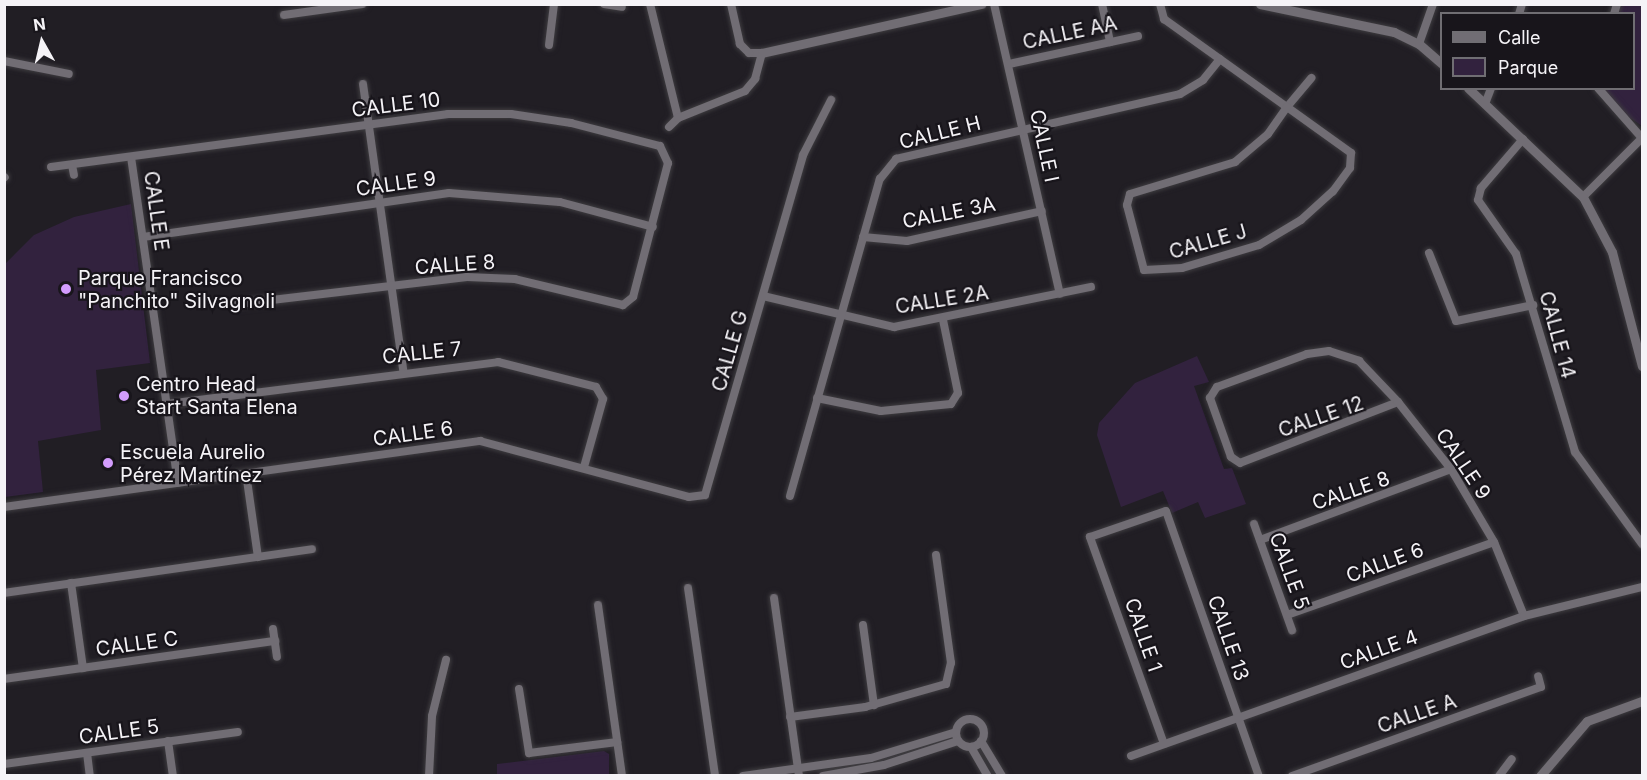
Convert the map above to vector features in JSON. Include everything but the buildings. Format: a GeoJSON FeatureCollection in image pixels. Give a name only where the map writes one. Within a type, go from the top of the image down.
{"type":"FeatureCollection","features":[{"type":"Feature","properties":{"kind":"street"},"geometry":{"type":"LineString","coordinates":[[284,15],[363,4]]}},
{"type":"Feature","properties":{"kind":"street"},"geometry":{"type":"LineString","coordinates":[[549,45],[554,4]]}},
{"type":"Feature","properties":{"kind":"street"},"geometry":{"type":"LineString","coordinates":[[604,4],[622,7]]}},
{"type":"Feature","properties":{"kind":"street"},"geometry":{"type":"LineString","coordinates":[[650,4],[678,118]]}},
{"type":"Feature","properties":{"kind":"street"},"geometry":{"type":"LineString","coordinates":[[731,4],[740,44],[749,53],[762,53],[982,4]]}},
{"type":"Feature","properties":{"kind":"street","name":"CALLE I"},"geometry":{"type":"LineString","coordinates":[[994,4],[1060,294]]}},
{"type":"Feature","properties":{"kind":"street"},"geometry":{"type":"LineString","coordinates":[[1102,4],[1110,42]]}},
{"type":"Feature","properties":{"kind":"street","name":"CALLE J"},"geometry":{"type":"LineString","coordinates":[[1160,4],[1164,19],[1287,107],[1351,153],[1350,168],[1333,191],[1301,220],[1259,245],[1182,268],[1144,270],[1127,205],[1130,194],[1235,162],[1268,134],[1287,107],[1311,78]]}},
{"type":"Feature","properties":{"kind":"street"},"geometry":{"type":"LineString","coordinates":[[1260,4],[1394,32],[1419,44],[1440,62]]}},
{"type":"Feature","properties":{"kind":"street"},"geometry":{"type":"LineString","coordinates":[[1419,44],[1434,4]]}},
{"type":"Feature","properties":{"kind":"street","name":"CALLE AA"},"geometry":{"type":"LineString","coordinates":[[1009,64],[1138,36]]}},
{"type":"Feature","properties":{"kind":"street"},"geometry":{"type":"LineString","coordinates":[[669,127],[678,118],[745,91],[762,53]]}},
{"type":"Feature","properties":{"kind":"street","name":"CALLE H"},"geometry":{"type":"LineString","coordinates":[[790,496],[880,178],[896,159],[1179,94],[1203,80],[1220,59]]}},
{"type":"Feature","properties":{"kind":"street"},"geometry":{"type":"LineString","coordinates":[[4,61],[69,74]]}},
{"type":"Feature","properties":{"kind":"street"},"geometry":{"type":"LineString","coordinates":[[363,84],[403,370]]}},
{"type":"Feature","properties":{"kind":"street"},"geometry":{"type":"LineString","coordinates":[[1470,90],[1583,197],[1612,252],[1642,366]]}},
{"type":"Feature","properties":{"kind":"street"},"geometry":{"type":"LineString","coordinates":[[1485,104],[1490,90]]}},
{"type":"Feature","properties":{"kind":"street"},"geometry":{"type":"LineString","coordinates":[[1583,197],[1642,138],[1600,90]]}},
{"type":"Feature","properties":{"kind":"street","name":"CALLE G"},"geometry":{"type":"LineString","coordinates":[[584,467],[689,497],[705,495],[803,155],[831,100]]}},
{"type":"Feature","properties":{"kind":"street","name":"CALLE 10"},"geometry":{"type":"LineString","coordinates":[[51,167],[448,114],[511,114],[660,146],[668,163],[653,227]]}},
{"type":"Feature","properties":{"kind":"street","name":"CALLE 14"},"geometry":{"type":"LineString","coordinates":[[1523,139],[1481,188],[1479,200],[1516,254],[1575,452],[1642,544]]}},
{"type":"Feature","properties":{"kind":"street","name":"CALLE E"},"geometry":{"type":"LineString","coordinates":[[131,157],[178,483]]}},
{"type":"Feature","properties":{"kind":"street"},"geometry":{"type":"LineString","coordinates":[[72,165],[74,175]]}},
{"type":"Feature","properties":{"kind":"street","name":"CALLE 9"},"geometry":{"type":"LineString","coordinates":[[143,237],[449,193],[512,194],[653,227]]}},
{"type":"Feature","properties":{"kind":"street","name":"CALLE 3A"},"geometry":{"type":"LineString","coordinates":[[863,237],[907,241],[1042,211]]}},
{"type":"Feature","properties":{"kind":"street","name":"CALLE 8"},"geometry":{"type":"LineString","coordinates":[[238,304],[466,277],[515,279],[623,305],[633,297],[653,227]]}},
{"type":"Feature","properties":{"kind":"street"},"geometry":{"type":"LineString","coordinates":[[1429,253],[1456,321],[1533,305]]}},
{"type":"Feature","properties":{"kind":"street","name":"CALLE 2A"},"geometry":{"type":"LineString","coordinates":[[763,296],[840,317],[894,327],[942,320],[1091,287]]}},
{"type":"Feature","properties":{"kind":"street"},"geometry":{"type":"LineString","coordinates":[[817,398],[881,411],[951,404],[958,393],[942,320]]}},
{"type":"Feature","properties":{"kind":"street","name":"CALLE 9"},"geometry":{"type":"LineString","coordinates":[[1253,458],[1240,463],[1231,457],[1210,398],[1229,383],[1307,354],[1343,355],[1359,361],[1398,402],[1451,469],[1494,542],[1524,616]]}},
{"type":"Feature","properties":{"kind":"street","name":"CALLE 7"},"geometry":{"type":"LineString","coordinates":[[166,404],[403,370],[498,362],[596,387],[603,399],[584,467]]}},
{"type":"Feature","properties":{"kind":"street","name":"CALLE 12"},"geometry":{"type":"LineString","coordinates":[[1253,458],[1398,402]]}},
{"type":"Feature","properties":{"kind":"street","name":"CALLE 6"},"geometry":{"type":"LineString","coordinates":[[4,507],[480,441],[584,467]]}},
{"type":"Feature","properties":{"kind":"street","name":"CALLE 8"},"geometry":{"type":"LineString","coordinates":[[1260,540],[1451,469]]}},
{"type":"Feature","properties":{"kind":"street"},"geometry":{"type":"LineString","coordinates":[[246,473],[258,557]]}},
{"type":"Feature","properties":{"kind":"street","name":"CALLE 1"},"geometry":{"type":"LineString","coordinates":[[1164,744],[1090,537],[1166,511]]}},
{"type":"Feature","properties":{"kind":"street","name":"CALLE 13"},"geometry":{"type":"LineString","coordinates":[[1166,511],[1259,776]]}},
{"type":"Feature","properties":{"kind":"street","name":"CALLE 5"},"geometry":{"type":"LineString","coordinates":[[1254,524],[1292,630]]}},
{"type":"Feature","properties":{"kind":"street","name":"CALLE 6"},"geometry":{"type":"LineString","coordinates":[[1287,615],[1494,542]]}},
{"type":"Feature","properties":{"kind":"street"},"geometry":{"type":"LineString","coordinates":[[4,593],[312,549]]}},
{"type":"Feature","properties":{"kind":"street"},"geometry":{"type":"LineString","coordinates":[[790,717],[874,705],[946,684],[951,675],[936,555]]}},
{"type":"Feature","properties":{"kind":"street"},"geometry":{"type":"LineString","coordinates":[[71,583],[83,668]]}},
{"type":"Feature","properties":{"kind":"street","name":"CALLE 4"},"geometry":{"type":"LineString","coordinates":[[1131,756],[1524,616],[1642,587]]}},
{"type":"Feature","properties":{"kind":"street"},"geometry":{"type":"LineString","coordinates":[[688,588],[715,776]]}},
{"type":"Feature","properties":{"kind":"street"},"geometry":{"type":"LineString","coordinates":[[774,598],[798,772]]}},
{"type":"Feature","properties":{"kind":"street"},"geometry":{"type":"LineString","coordinates":[[598,605],[622,776]]}},
{"type":"Feature","properties":{"kind":"street"},"geometry":{"type":"LineString","coordinates":[[862,625],[874,705]]}},
{"type":"Feature","properties":{"kind":"street"},"geometry":{"type":"LineString","coordinates":[[273,629],[277,657]]}},
{"type":"Feature","properties":{"kind":"street","name":"CALLE C"},"geometry":{"type":"LineString","coordinates":[[4,679],[275,641]]}},
{"type":"Feature","properties":{"kind":"street"},"geometry":{"type":"LineString","coordinates":[[429,776],[432,716],[446,660]]}},
{"type":"Feature","properties":{"kind":"street","name":"CALLE A"},"geometry":{"type":"LineString","coordinates":[[1292,776],[1541,687],[1538,676]]}},
{"type":"Feature","properties":{"kind":"street"},"geometry":{"type":"LineString","coordinates":[[519,689],[529,753],[617,742]]}},
{"type":"Feature","properties":{"kind":"street"},"geometry":{"type":"LineString","coordinates":[[1540,776],[1587,721],[1642,701]]}},
{"type":"Feature","properties":{"kind":"street"},"geometry":{"type":"LineString","coordinates":[[958,741],[956,732],[959,724],[973,719],[983,728],[981,741],[1002,776]]}},
{"type":"Feature","properties":{"kind":"street","name":"CALLE 5"},"geometry":{"type":"LineString","coordinates":[[4,764],[238,732]]}},
{"type":"Feature","properties":{"kind":"street"},"geometry":{"type":"LineString","coordinates":[[743,776],[798,772],[871,758],[956,732]]}},
{"type":"Feature","properties":{"kind":"street"},"geometry":{"type":"LineString","coordinates":[[168,741],[173,776]]}},
{"type":"Feature","properties":{"kind":"street"},"geometry":{"type":"LineString","coordinates":[[823,776],[884,765],[958,741],[971,747],[988,776]]}},
{"type":"Feature","properties":{"kind":"street"},"geometry":{"type":"LineString","coordinates":[[971,747],[981,741]]}},
{"type":"Feature","properties":{"kind":"street"},"geometry":{"type":"LineString","coordinates":[[87,753],[90,776]]}},
{"type":"Feature","properties":{"kind":"street"},"geometry":{"type":"LineString","coordinates":[[1499,776],[1512,759]]}},
{"type":"Feature","properties":{"kind":"green space"},"geometry":{"type":"Polygon","coordinates":[[[1622,5],[1642,5],[1642,126],[1615,107],[1605,90],[1635,90],[1635,12],[1618,12],[1622,5]]]}},
{"type":"Feature","properties":{"kind":"green space"},"geometry":{"type":"Polygon","coordinates":[[[131,204],[150,363],[96,370],[101,430],[38,441],[43,492],[5,497],[5,264],[34,235],[74,217],[131,204]]]}},
{"type":"Feature","properties":{"kind":"green space"},"geometry":{"type":"Polygon","coordinates":[[[1197,356],[1209,382],[1194,386],[1224,469],[1232,468],[1246,504],[1205,518],[1198,502],[1172,513],[1163,491],[1121,507],[1097,435],[1099,423],[1135,383],[1197,356]]]}},
{"type":"Feature","properties":{"kind":"green space"},"geometry":{"type":"Polygon","coordinates":[[[604,751],[609,754],[609,775],[497,775],[497,764],[604,751]]]}},
{"type":"Feature","properties":{"kind":"place","name":"Parque Francisco \"Panchito\" Silvagnoli"},"geometry":{"type":"Point","coordinates":[66,289]}},
{"type":"Feature","properties":{"kind":"place","name":"Centro Head Start Santa Elena"},"geometry":{"type":"Point","coordinates":[124,396]}},
{"type":"Feature","properties":{"kind":"place","name":"Escuela Aurelio Pérez Martínez"},"geometry":{"type":"Point","coordinates":[108,463]}}]}
